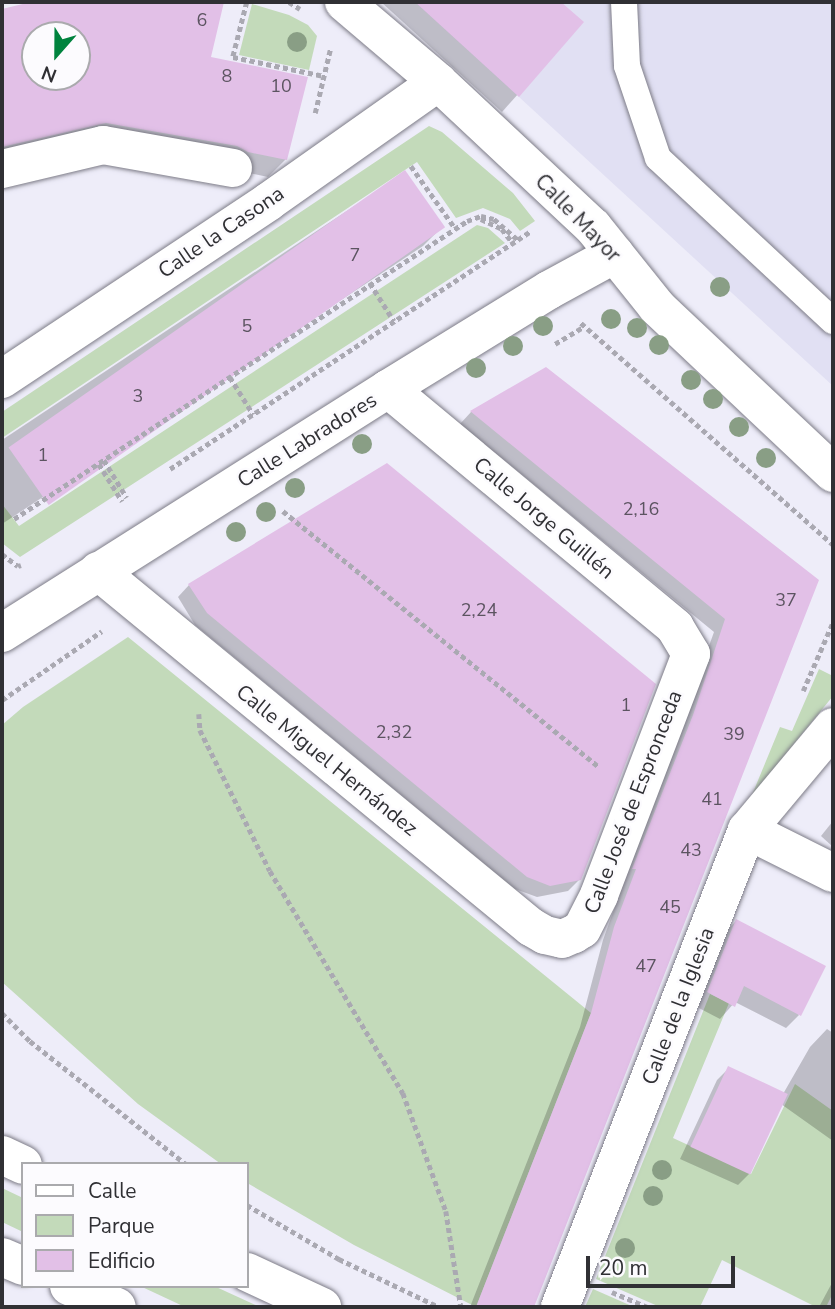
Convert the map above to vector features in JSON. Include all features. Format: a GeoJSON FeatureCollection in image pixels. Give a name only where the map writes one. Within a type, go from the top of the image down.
{"type":"FeatureCollection","features":[{"type":"Feature","properties":{"kind":"main road","name":"Calle Mayor"},"geometry":{"type":"LineString","coordinates":[[344,2],[438,82],[593,226],[657,307],[833,472]]}},
{"type":"Feature","properties":{"kind":"main road","name":"Calle la Casona"},"geometry":{"type":"LineString","coordinates":[[2,379],[268,202],[438,82]]}},
{"type":"Feature","properties":{"kind":"main road"},"geometry":{"type":"LineString","coordinates":[[2,169],[103,145],[233,168]]}},
{"type":"Feature","properties":{"kind":"main road","name":"Calle Labradores"},"geometry":{"type":"LineString","coordinates":[[8,619],[98,571],[549,290],[615,254]]}},
{"type":"Feature","properties":{"kind":"main road","name":"Calle Jorge Guillén"},"geometry":{"type":"LineString","coordinates":[[388,389],[675,627],[691,654]]}},
{"type":"Feature","properties":{"kind":"main road","name":"Calle Miguel Hernández"},"geometry":{"type":"LineString","coordinates":[[98,571],[531,927],[562,939]]}},
{"type":"Feature","properties":{"kind":"main road","name":"Calle José de Espronceda"},"geometry":{"type":"LineString","coordinates":[[562,939],[582,929],[599,895],[691,654]]}},
{"type":"Feature","properties":{"kind":"main road","name":"Calle de la Iglesia"},"geometry":{"type":"LineString","coordinates":[[560,1307],[747,830],[833,727]]}},
{"type":"Feature","properties":{"kind":"main road"},"geometry":{"type":"LineString","coordinates":[[747,830],[833,873]]}},
{"type":"Feature","properties":{"kind":"main road"},"geometry":{"type":"LineString","coordinates":[[2,1155],[21,1164]]}},
{"type":"Feature","properties":{"kind":"main road"},"geometry":{"type":"LineString","coordinates":[[2,1256],[21,1265]]}},
{"type":"Feature","properties":{"kind":"main road"},"geometry":{"type":"LineString","coordinates":[[248,1272],[322,1307]]}},
{"type":"Feature","properties":{"kind":"main road"},"geometry":{"type":"LineString","coordinates":[[74,1288],[117,1307]]}},
{"type":"Feature","properties":{"kind":"lane"},"geometry":{"type":"LineString","coordinates":[[624,2],[627,66],[658,158],[833,321]]}},
{"type":"Feature","properties":{"kind":"path"},"geometry":{"type":"LineString","coordinates":[[247,2],[233,57],[324,76]]}},
{"type":"Feature","properties":{"kind":"path"},"geometry":{"type":"LineString","coordinates":[[411,166],[455,228]]}},
{"type":"Feature","properties":{"kind":"path"},"geometry":{"type":"LineString","coordinates":[[14,519],[471,219],[481,216],[494,219],[515,241]]}},
{"type":"Feature","properties":{"kind":"path"},"geometry":{"type":"LineString","coordinates":[[161,475],[536,228]]}},
{"type":"Feature","properties":{"kind":"path"},"geometry":{"type":"LineString","coordinates":[[370,284],[394,322]]}},
{"type":"Feature","properties":{"kind":"path"},"geometry":{"type":"LineString","coordinates":[[584,327],[833,544]]}},
{"type":"Feature","properties":{"kind":"path"},"geometry":{"type":"LineString","coordinates":[[230,377],[253,414]]}},
{"type":"Feature","properties":{"kind":"path"},"geometry":{"type":"LineString","coordinates":[[101,462],[124,499]]}},
{"type":"Feature","properties":{"kind":"path"},"geometry":{"type":"LineString","coordinates":[[113,507],[138,490]]}},
{"type":"Feature","properties":{"kind":"path"},"geometry":{"type":"LineString","coordinates":[[272,518],[294,504]]}},
{"type":"Feature","properties":{"kind":"path"},"geometry":{"type":"LineString","coordinates":[[283,511],[606,772]]}},
{"type":"Feature","properties":{"kind":"path"},"geometry":{"type":"LineString","coordinates":[[2,554],[18,566],[25,564]]}},
{"type":"Feature","properties":{"kind":"path"},"geometry":{"type":"LineString","coordinates":[[2,700],[113,624],[122,625],[144,610]]}},
{"type":"Feature","properties":{"kind":"path"},"geometry":{"type":"LineString","coordinates":[[198,706],[200,730],[270,871],[403,1093],[446,1211],[461,1307]]}},
{"type":"Feature","properties":{"kind":"path"},"geometry":{"type":"LineString","coordinates":[[2,1013],[30,1041],[183,1162]]}},
{"type":"Feature","properties":{"kind":"path"},"geometry":{"type":"LineString","coordinates":[[248,1206],[339,1259],[439,1307]]}},
{"type":"Feature","properties":{"kind":"shaded area"},"geometry":{"type":"Polygon","coordinates":[[[415,2],[833,2],[833,386],[519,97],[415,2]]]}},
{"type":"Feature","properties":{"kind":"green space"},"geometry":{"type":"Polygon","coordinates":[[[252,4],[289,15],[308,25],[317,36],[309,70],[239,55],[252,4]]]}},
{"type":"Feature","properties":{"kind":"green space"},"geometry":{"type":"Polygon","coordinates":[[[429,126],[442,132],[513,193],[535,221],[520,231],[510,219],[483,208],[456,218],[417,162],[2,438],[2,412],[429,126]]]}},
{"type":"Feature","properties":{"kind":"green space"},"geometry":{"type":"Polygon","coordinates":[[[477,225],[488,228],[505,243],[20,557],[2,543],[2,504],[19,526],[477,225]]]}},
{"type":"Feature","properties":{"kind":"green space"},"geometry":{"type":"Polygon","coordinates":[[[128,637],[591,1013],[476,1307],[354,1245],[249,1184],[248,1162],[218,1162],[138,1104],[2,982],[2,725],[23,707],[128,637]]]}},
{"type":"Feature","properties":{"kind":"green space"},"geometry":{"type":"Polygon","coordinates":[[[819,669],[833,676],[833,696],[752,795],[780,727],[792,731],[819,669]]]}},
{"type":"Feature","properties":{"kind":"green space"},"geometry":{"type":"Polygon","coordinates":[[[710,994],[729,1003],[673,1138],[751,1174],[795,1084],[833,1111],[833,1293],[826,1307],[816,1307],[722,1260],[700,1307],[660,1307],[596,1279],[710,994]]]}},
{"type":"Feature","properties":{"kind":"green space"},"geometry":{"type":"Polygon","coordinates":[[[2,1188],[21,1197],[21,1231],[2,1222],[2,1188]]]}},
{"type":"Feature","properties":{"kind":"green space"},"geometry":{"type":"Polygon","coordinates":[[[144,1288],[218,1288],[260,1307],[185,1307],[144,1288]]]}},
{"type":"Feature","properties":{"kind":"green space"},"geometry":{"type":"Polygon","coordinates":[[[593,1289],[634,1307],[585,1307],[593,1289]]]}},
{"type":"Feature","properties":{"kind":"building"},"geometry":{"type":"Polygon","coordinates":[[[31,2],[224,2],[211,57],[308,77],[287,160],[248,152],[237,146],[106,123],[2,147],[2,9],[31,2]]]}},
{"type":"Feature","properties":{"kind":"building"},"geometry":{"type":"Polygon","coordinates":[[[415,2],[561,2],[584,22],[519,97],[415,2]]]}},
{"type":"Feature","properties":{"kind":"building"},"geometry":{"type":"Polygon","coordinates":[[[405,170],[445,227],[49,505],[9,448],[405,170]]]}},
{"type":"Feature","properties":{"kind":"building"},"geometry":{"type":"Polygon","coordinates":[[[546,367],[819,580],[534,1307],[476,1307],[591,1013],[614,927],[636,869],[632,869],[693,715],[725,619],[470,411],[546,367]]]}},
{"type":"Feature","properties":{"kind":"building"},"geometry":{"type":"Polygon","coordinates":[[[387,463],[656,684],[581,880],[550,886],[527,877],[207,613],[188,584],[387,463]]]}},
{"type":"Feature","properties":{"kind":"building"},"geometry":{"type":"Polygon","coordinates":[[[736,919],[826,966],[801,1016],[744,986],[735,1007],[707,992],[736,919]]]}},
{"type":"Feature","properties":{"kind":"building"},"geometry":{"type":"Polygon","coordinates":[[[728,1066],[788,1094],[750,1175],[690,1147],[728,1066]]]}}]}
